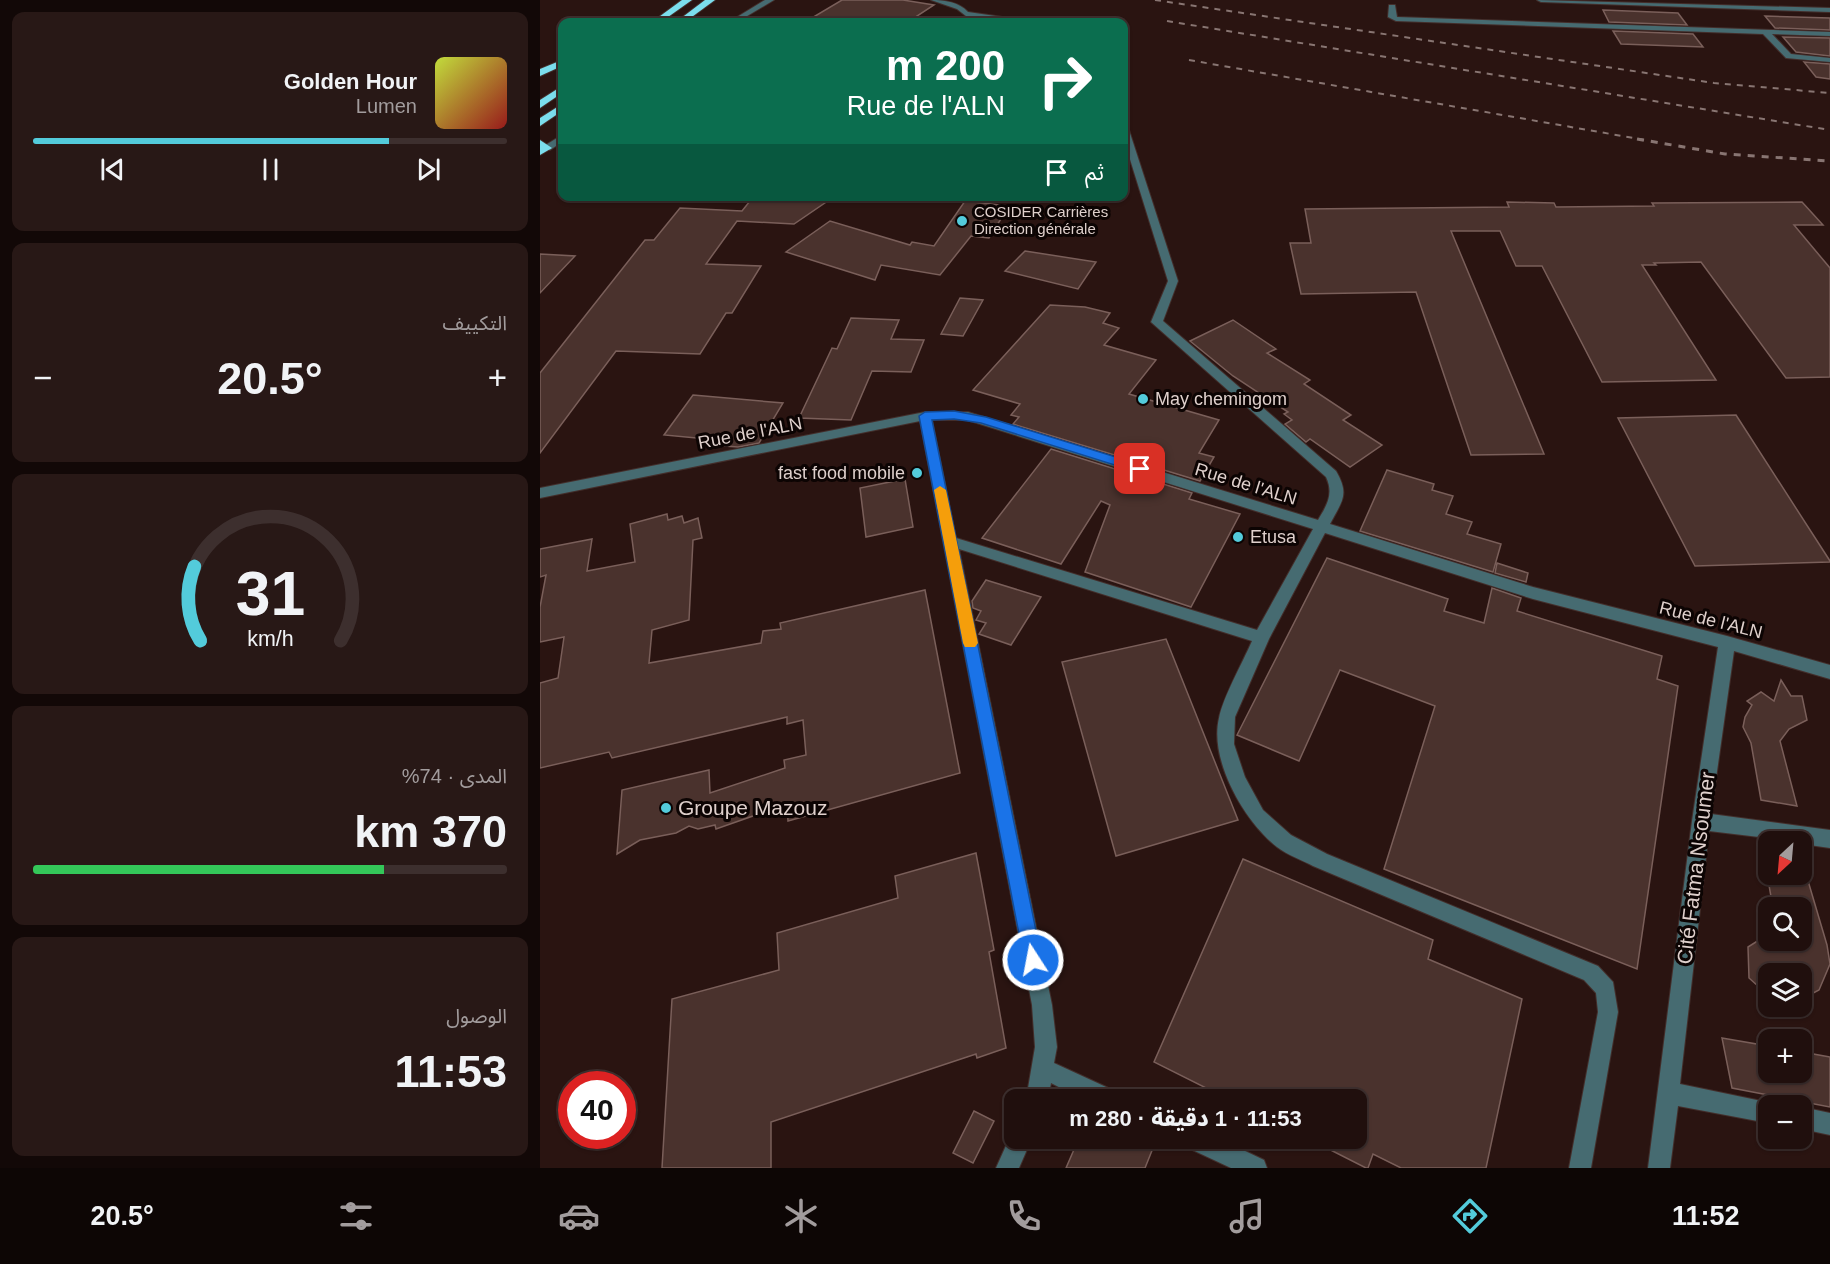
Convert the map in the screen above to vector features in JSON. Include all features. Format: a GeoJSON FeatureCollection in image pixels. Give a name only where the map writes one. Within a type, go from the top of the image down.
{"type":"FeatureCollection","features":[{"type":"Feature","properties":{"kind":"highway"},"geometry":{"type":"LineString","coordinates":[[662,18],[688,0]]}},
{"type":"Feature","properties":{"kind":"highway"},"geometry":{"type":"LineString","coordinates":[[686,18],[711,0]]}},
{"type":"Feature","properties":{"kind":"highway"},"geometry":{"type":"LineString","coordinates":[[540,74],[558,65]]}},
{"type":"Feature","properties":{"kind":"highway"},"geometry":{"type":"LineString","coordinates":[[540,105],[558,92]]}},
{"type":"Feature","properties":{"kind":"highway"},"geometry":{"type":"LineString","coordinates":[[540,123],[558,110]]}},
{"type":"Feature","properties":{"kind":"street"},"geometry":{"type":"LineString","coordinates":[[740,18],[770,0]]}},
{"type":"Feature","properties":{"kind":"street"},"geometry":{"type":"LineString","coordinates":[[935,0],[960,7],[966,14],[1000,18]]}},
{"type":"Feature","properties":{"kind":"street"},"geometry":{"type":"LineString","coordinates":[[1541,0],[1675,2],[1830,10]]}},
{"type":"Feature","properties":{"kind":"street"},"geometry":{"type":"LineString","coordinates":[[1780,0],[1830,2]]}},
{"type":"Feature","properties":{"kind":"street"},"geometry":{"type":"LineString","coordinates":[[1392,7],[1392,17],[1396,19],[1830,34]]}},
{"type":"Feature","properties":{"kind":"street"},"geometry":{"type":"LineString","coordinates":[[1765,32],[1789,56],[1830,60]]}},
{"type":"Feature","properties":{"kind":"street"},"geometry":{"type":"LineString","coordinates":[[542,148],[558,140]]}},
{"type":"Feature","properties":{"kind":"street"},"geometry":{"type":"LineString","coordinates":[[1128,140],[1173,282],[1157,322],[1330,474],[1338,488],[1321,526],[1262,638],[1227,717],[1225,744],[1237,780],[1257,816],[1284,841],[1320,860],[1591,973],[1606,989],[1608,1012],[1580,1168]]}},
{"type":"Feature","properties":{"kind":"street","name":"Rue de l'ALN"},"geometry":{"type":"LineString","coordinates":[[540,493],[925,416],[954,415],[982,419],[1579,606],[1727,642],[1830,672]]}},
{"type":"Feature","properties":{"kind":"street"},"geometry":{"type":"LineString","coordinates":[[925,416],[1042,1005],[1046,1036],[1044,1069],[1039,1089]]}},
{"type":"Feature","properties":{"kind":"street"},"geometry":{"type":"LineString","coordinates":[[950,541],[1262,638]]}},
{"type":"Feature","properties":{"kind":"street","name":"Cité Fatma Nsoumer"},"geometry":{"type":"LineString","coordinates":[[1659,1168],[1701,821],[1727,642]]}},
{"type":"Feature","properties":{"kind":"street"},"geometry":{"type":"LineString","coordinates":[[1701,821],[1830,839]]}},
{"type":"Feature","properties":{"kind":"street"},"geometry":{"type":"LineString","coordinates":[[1044,1069],[1086,1089]]}},
{"type":"Feature","properties":{"kind":"street"},"geometry":{"type":"LineString","coordinates":[[1668,1093],[1758,1110]]}},
{"type":"Feature","properties":{"kind":"street"},"geometry":{"type":"LineString","coordinates":[[1812,1121],[1830,1124]]}},
{"type":"Feature","properties":{"kind":"street"},"geometry":{"type":"LineString","coordinates":[[1007,1168],[1016,1149]]}},
{"type":"Feature","properties":{"kind":"street"},"geometry":{"type":"LineString","coordinates":[[1215,1149],[1256,1168]]}},
{"type":"Feature","properties":{"kind":"building"},"geometry":{"type":"Polygon","coordinates":[[[842,0],[903,0],[934,5],[914,18],[812,18],[842,0]]]}},
{"type":"Feature","properties":{"kind":"building"},"geometry":{"type":"Polygon","coordinates":[[[1603,10],[1678,13],[1687,25],[1609,22],[1603,10]]]}},
{"type":"Feature","properties":{"kind":"building"},"geometry":{"type":"Polygon","coordinates":[[[1765,16],[1830,18],[1830,30],[1775,28],[1765,16]]]}},
{"type":"Feature","properties":{"kind":"building"},"geometry":{"type":"Polygon","coordinates":[[[1613,31],[1693,34],[1703,47],[1621,44],[1613,31]]]}},
{"type":"Feature","properties":{"kind":"building"},"geometry":{"type":"Polygon","coordinates":[[[1783,37],[1830,38],[1830,56],[1796,52],[1783,37]]]}},
{"type":"Feature","properties":{"kind":"building"},"geometry":{"type":"Polygon","coordinates":[[[1804,62],[1830,64],[1830,79],[1816,77],[1804,62]]]}},
{"type":"Feature","properties":{"kind":"building"},"geometry":{"type":"Polygon","coordinates":[[[750,201],[828,201],[794,224],[737,221],[706,264],[761,266],[732,313],[726,313],[700,354],[616,351],[540,453],[540,373],[645,240],[654,240],[680,208],[742,211],[750,201]]]}},
{"type":"Feature","properties":{"kind":"building"},"geometry":{"type":"Polygon","coordinates":[[[965,201],[1009,206],[989,238],[971,236],[940,275],[881,265],[875,280],[786,252],[830,221],[910,245],[912,242],[934,246],[965,201]]]}},
{"type":"Feature","properties":{"kind":"building"},"geometry":{"type":"Polygon","coordinates":[[[1507,202],[1554,203],[1556,207],[1654,206],[1652,203],[1802,202],[1823,225],[1794,225],[1830,268],[1830,377],[1786,378],[1701,262],[1654,263],[1656,265],[1642,265],[1716,380],[1602,382],[1542,266],[1516,266],[1500,231],[1451,231],[1544,454],[1471,455],[1416,292],[1301,294],[1290,243],[1311,243],[1305,209],[1509,207],[1507,202]]]}},
{"type":"Feature","properties":{"kind":"building"},"geometry":{"type":"Polygon","coordinates":[[[1025,251],[1096,262],[1078,289],[1005,271],[1025,251]]]}},
{"type":"Feature","properties":{"kind":"building"},"geometry":{"type":"Polygon","coordinates":[[[540,254],[575,256],[540,293],[540,254]]]}},
{"type":"Feature","properties":{"kind":"building"},"geometry":{"type":"Polygon","coordinates":[[[960,298],[983,300],[963,336],[941,334],[960,298]]]}},
{"type":"Feature","properties":{"kind":"building"},"geometry":{"type":"Polygon","coordinates":[[[1050,305],[1085,307],[1110,313],[1103,323],[1119,328],[1104,345],[1156,360],[1129,394],[1219,420],[1199,453],[1214,457],[1200,481],[1013,424],[1019,417],[1011,415],[1020,404],[973,390],[1050,305]]]}},
{"type":"Feature","properties":{"kind":"building"},"geometry":{"type":"Polygon","coordinates":[[[851,318],[899,320],[891,339],[924,340],[911,372],[872,371],[851,420],[799,418],[832,348],[837,349],[851,318]]]}},
{"type":"Feature","properties":{"kind":"building"},"geometry":{"type":"Polygon","coordinates":[[[1233,320],[1276,349],[1267,353],[1310,380],[1304,384],[1351,415],[1343,420],[1382,445],[1350,467],[1310,439],[1306,442],[1285,424],[1292,420],[1284,414],[1288,412],[1233,376],[1190,341],[1233,320]]]}},
{"type":"Feature","properties":{"kind":"building"},"geometry":{"type":"Polygon","coordinates":[[[693,395],[783,403],[759,443],[738,447],[725,446],[728,441],[664,435],[693,395]]]}},
{"type":"Feature","properties":{"kind":"building"},"geometry":{"type":"Polygon","coordinates":[[[1736,415],[1830,562],[1695,566],[1618,418],[1736,415]]]}},
{"type":"Feature","properties":{"kind":"building"},"geometry":{"type":"Polygon","coordinates":[[[1051,449],[1192,493],[1189,499],[1240,514],[1191,607],[1085,572],[1110,505],[1101,501],[1061,564],[982,538],[1051,449]]]}},
{"type":"Feature","properties":{"kind":"building"},"geometry":{"type":"Polygon","coordinates":[[[1387,470],[1434,484],[1432,490],[1453,496],[1446,514],[1472,522],[1467,534],[1501,544],[1493,572],[1360,531],[1387,470]]]}},
{"type":"Feature","properties":{"kind":"building"},"geometry":{"type":"Polygon","coordinates":[[[905,479],[913,527],[866,537],[860,488],[905,479]]]}},
{"type":"Feature","properties":{"kind":"building"},"geometry":{"type":"Polygon","coordinates":[[[667,514],[668,520],[682,516],[684,523],[698,518],[702,538],[693,540],[689,620],[652,630],[649,663],[761,643],[763,631],[781,629],[780,623],[925,590],[960,773],[788,821],[787,804],[716,829],[715,825],[698,829],[689,826],[676,833],[640,840],[617,854],[622,790],[709,770],[710,793],[785,768],[784,760],[806,755],[803,720],[787,724],[787,717],[612,758],[609,752],[540,768],[540,683],[558,678],[564,637],[540,642],[540,607],[546,575],[540,577],[540,549],[592,539],[587,571],[635,562],[630,524],[667,514]]]}},
{"type":"Feature","properties":{"kind":"building"},"geometry":{"type":"Polygon","coordinates":[[[1327,558],[1448,599],[1444,611],[1484,623],[1492,588],[1521,598],[1517,611],[1662,656],[1657,679],[1678,686],[1637,969],[1384,869],[1435,706],[1340,670],[1299,761],[1237,735],[1327,558]]]}},
{"type":"Feature","properties":{"kind":"building"},"geometry":{"type":"Polygon","coordinates":[[[1497,563],[1528,573],[1526,582],[1495,573],[1497,563]]]}},
{"type":"Feature","properties":{"kind":"building"},"geometry":{"type":"Polygon","coordinates":[[[986,580],[1041,597],[1011,645],[979,634],[986,623],[976,620],[981,611],[973,608],[972,601],[986,580]]]}},
{"type":"Feature","properties":{"kind":"building"},"geometry":{"type":"Polygon","coordinates":[[[1166,639],[1238,820],[1116,856],[1062,662],[1166,639]]]}},
{"type":"Feature","properties":{"kind":"building"},"geometry":{"type":"Polygon","coordinates":[[[1781,680],[1791,696],[1802,696],[1807,720],[1789,729],[1780,741],[1797,806],[1761,800],[1751,743],[1743,727],[1745,717],[1752,705],[1747,701],[1761,692],[1774,701],[1781,680]]]}},
{"type":"Feature","properties":{"kind":"building"},"geometry":{"type":"Polygon","coordinates":[[[976,853],[994,950],[989,952],[1006,1048],[977,1058],[976,1054],[771,1122],[771,1168],[662,1168],[672,999],[779,970],[777,933],[898,898],[895,876],[976,853]]]}},
{"type":"Feature","properties":{"kind":"building"},"geometry":{"type":"Polygon","coordinates":[[[1243,859],[1433,940],[1428,959],[1522,999],[1486,1168],[1401,1168],[1373,1154],[1366,1168],[1329,1149],[1367,1149],[1367,1089],[1208,1089],[1154,1062],[1243,859]]]}},
{"type":"Feature","properties":{"kind":"building"},"geometry":{"type":"Polygon","coordinates":[[[1769,885],[1809,885],[1827,945],[1830,964],[1819,990],[1812,994],[1812,963],[1758,963],[1758,986],[1749,978],[1748,947],[1758,941],[1758,951],[1812,951],[1812,897],[1771,897],[1769,885]]]}},
{"type":"Feature","properties":{"kind":"building"},"geometry":{"type":"Polygon","coordinates":[[[1722,1038],[1758,1044],[1758,1083],[1812,1083],[1812,1054],[1830,1057],[1830,1107],[1812,1104],[1812,1095],[1768,1095],[1732,1088],[1722,1038]]]}},
{"type":"Feature","properties":{"kind":"building"},"geometry":{"type":"Polygon","coordinates":[[[974,1111],[994,1121],[973,1163],[953,1153],[974,1111]]]}},
{"type":"Feature","properties":{"kind":"building"},"geometry":{"type":"Polygon","coordinates":[[[1074,1149],[1153,1149],[1145,1168],[1066,1168],[1074,1149]]]}},
{"type":"Feature","properties":{"kind":"railway"},"geometry":{"type":"LineString","coordinates":[[1155,0],[1714,83],[1830,93]]}},
{"type":"Feature","properties":{"kind":"railway"},"geometry":{"type":"LineString","coordinates":[[1167,21],[1830,130]]}},
{"type":"Feature","properties":{"kind":"railway"},"geometry":{"type":"LineString","coordinates":[[1189,60],[1645,140]]}},
{"type":"Feature","properties":{"kind":"railway"},"geometry":{"type":"LineString","coordinates":[[1637,139],[1725,154],[1830,161]]}},
{"type":"Feature","properties":{"kind":"slow traffic"},"geometry":{"type":"LineString","coordinates":[[940,490],[970,643]]}},
{"type":"Feature","properties":{"kind":"place","name":"COSIDER Carrières Direction générale"},"geometry":{"type":"Point","coordinates":[962,221]}},
{"type":"Feature","properties":{"kind":"place","name":"May chemingom"},"geometry":{"type":"Point","coordinates":[1143,399]}},
{"type":"Feature","properties":{"kind":"place","name":"fast food mobile"},"geometry":{"type":"Point","coordinates":[917,473]}},
{"type":"Feature","properties":{"kind":"place","name":"Etusa"},"geometry":{"type":"Point","coordinates":[1238,537]}},
{"type":"Feature","properties":{"kind":"place","name":"Groupe Mazouz"},"geometry":{"type":"Point","coordinates":[666,808]}},
{"type":"Feature","properties":{"kind":"route"},"geometry":{"type":"LineString","coordinates":[[1033,960],[925,416],[954,415],[982,419],[1140,469]]}}]}
